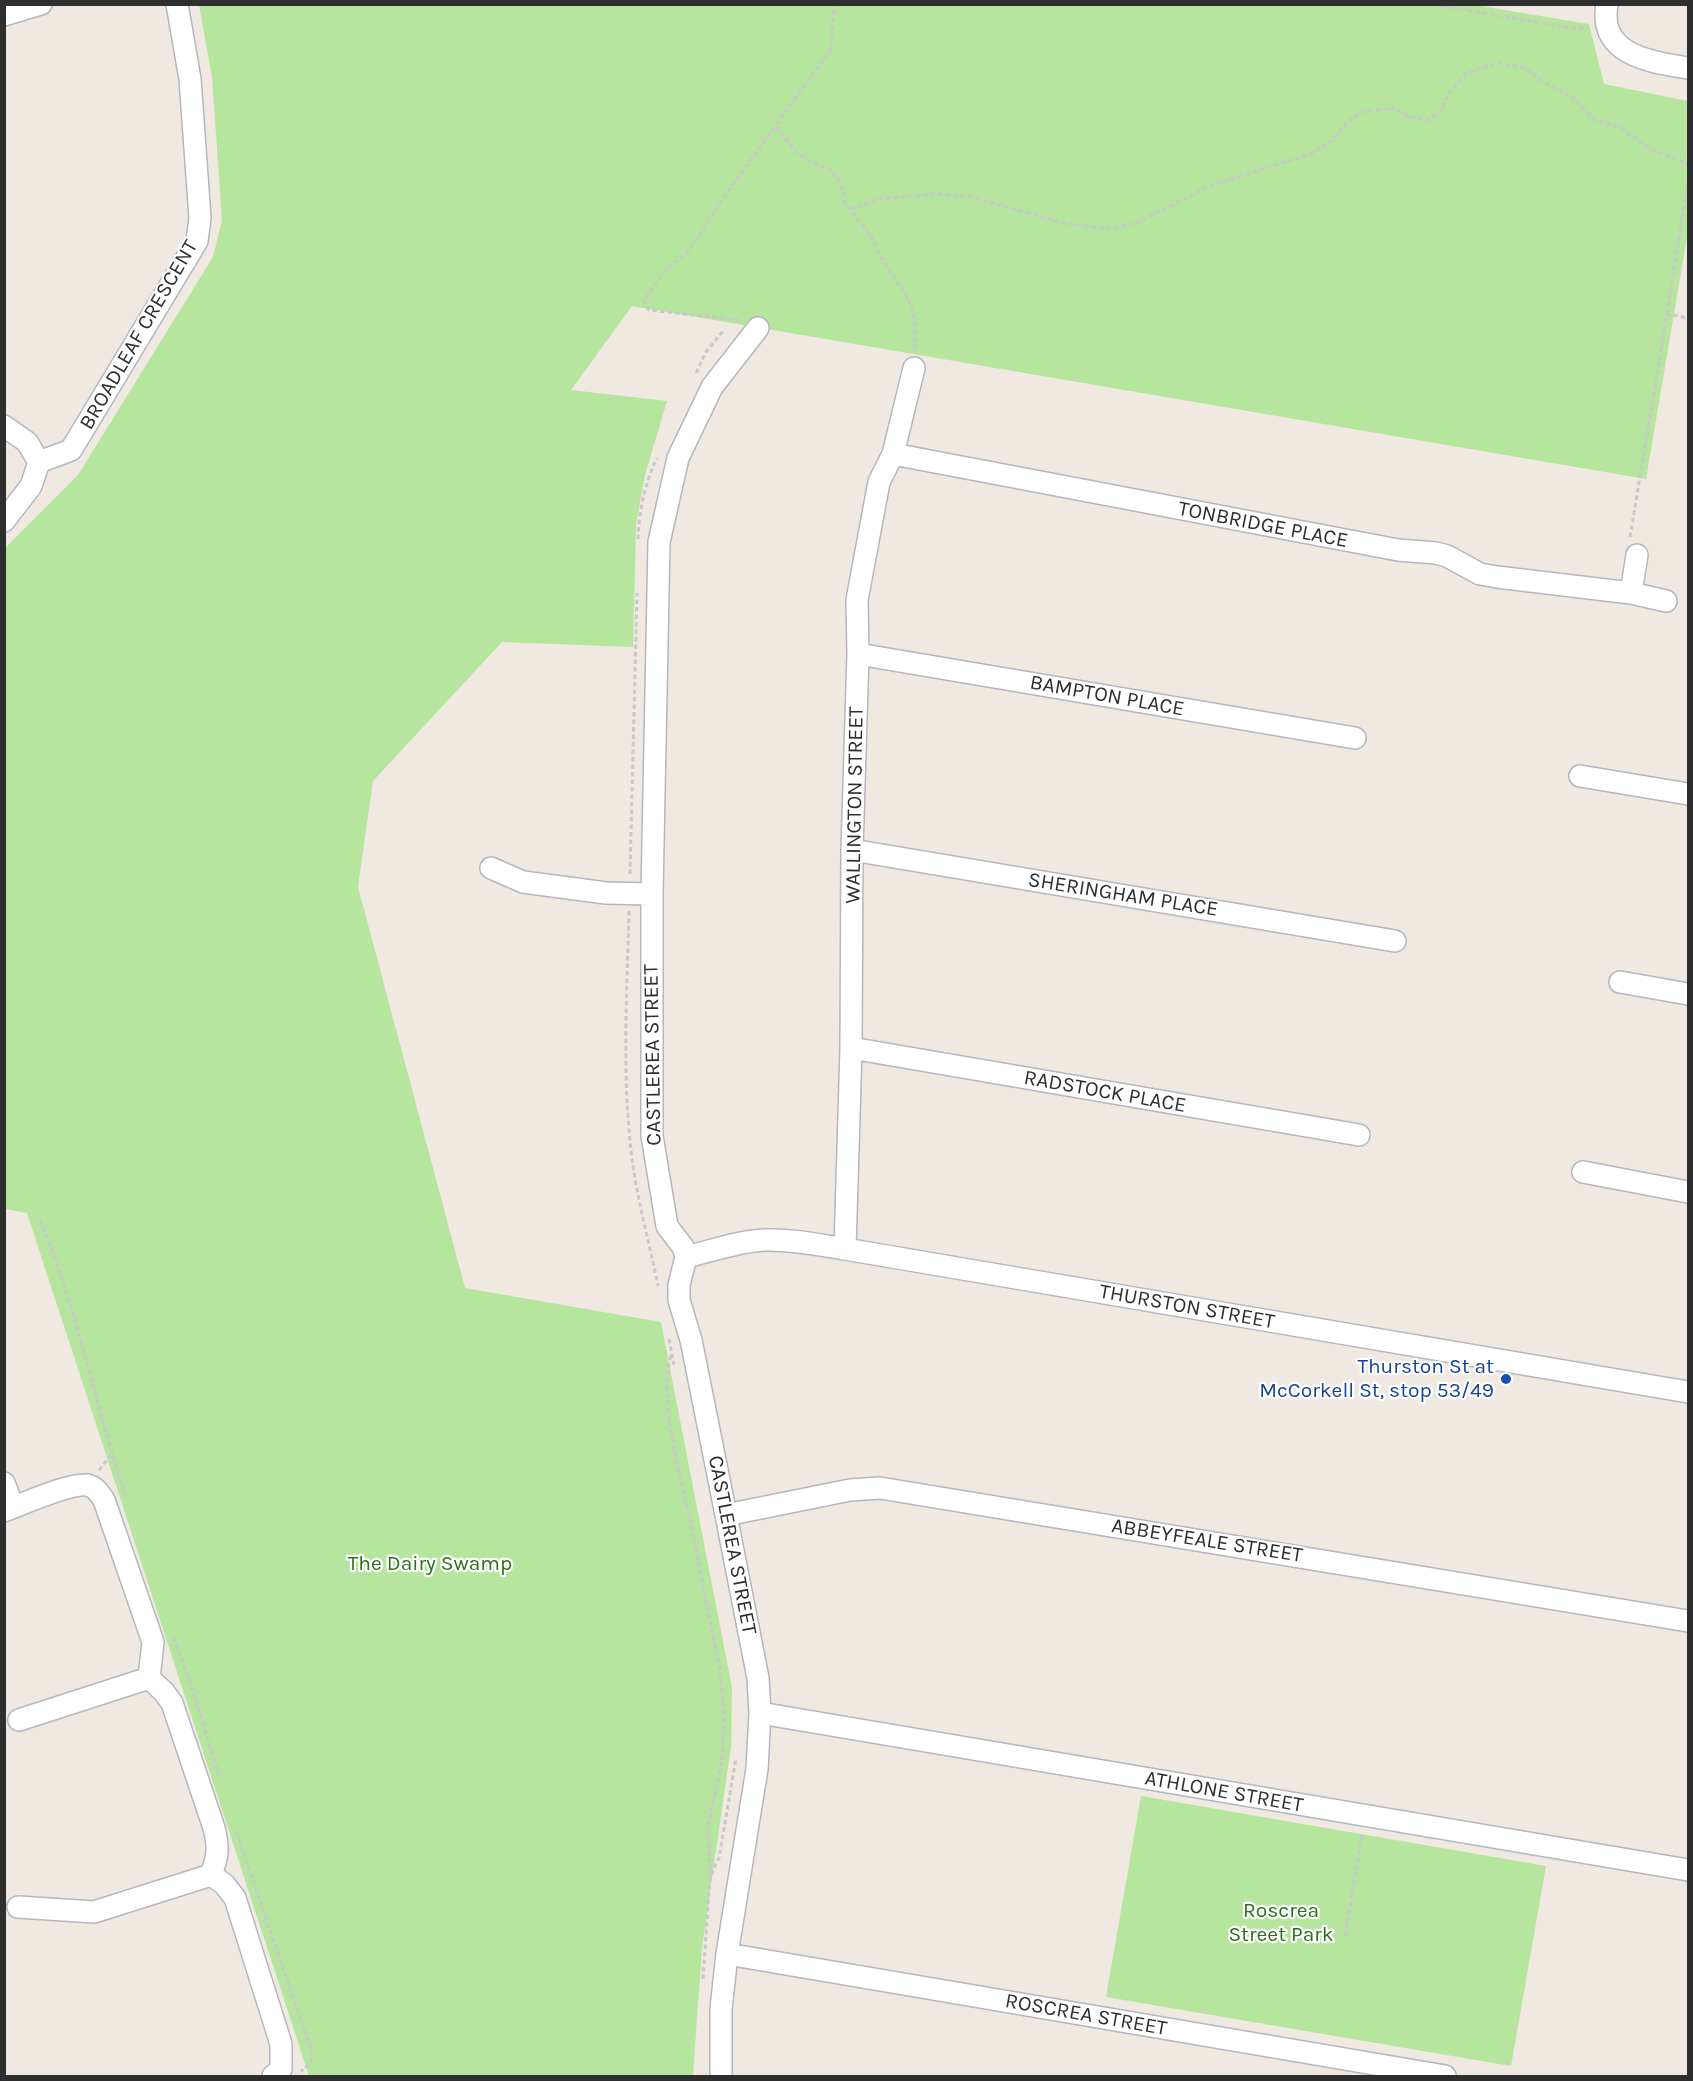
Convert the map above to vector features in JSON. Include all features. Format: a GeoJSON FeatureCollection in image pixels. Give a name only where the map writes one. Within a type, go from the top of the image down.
{"type":"FeatureCollection","features":[{"type":"Feature","properties":{"kind":"street"},"geometry":{"type":"LineString","coordinates":[[4,15],[41,4]]}},
{"type":"Feature","properties":{"kind":"street","name":"BROADLEAF CRESCENT"},"geometry":{"type":"LineString","coordinates":[[39,462],[71,450],[197,241],[200,218],[190,79],[177,4]]}},
{"type":"Feature","properties":{"kind":"street"},"geometry":{"type":"LineString","coordinates":[[1607,4],[1608,26],[1613,39],[1625,51],[1648,61],[1689,68]]}},
{"type":"Feature","properties":{"kind":"street","name":"CASTLEREA STREET"},"geometry":{"type":"LineString","coordinates":[[721,2076],[721,2008],[727,1954],[757,1769],[760,1713],[758,1678],[691,1340],[679,1300],[679,1285],[686,1257],[683,1248],[667,1226],[652,1136],[652,894],[659,542],[678,458],[712,387],[759,328]]}},
{"type":"Feature","properties":{"kind":"street","name":"WALLINGTON STREET"},"geometry":{"type":"LineString","coordinates":[[845,1249],[851,1048],[857,600],[879,482],[893,454],[914,368]]}},
{"type":"Feature","properties":{"kind":"street"},"geometry":{"type":"LineString","coordinates":[[4,426],[27,442],[39,462],[31,486],[4,521]]}},
{"type":"Feature","properties":{"kind":"street","name":"TONBRIDGE PLACE"},"geometry":{"type":"LineString","coordinates":[[893,454],[1398,550],[1436,553],[1488,576],[1632,593],[1666,601]]}},
{"type":"Feature","properties":{"kind":"street"},"geometry":{"type":"LineString","coordinates":[[1632,593],[1637,555]]}},
{"type":"Feature","properties":{"kind":"street","name":"BAMPTON PLACE"},"geometry":{"type":"LineString","coordinates":[[858,654],[1355,738]]}},
{"type":"Feature","properties":{"kind":"street"},"geometry":{"type":"LineString","coordinates":[[1580,776],[1689,794]]}},
{"type":"Feature","properties":{"kind":"street","name":"SHERINGHAM PLACE"},"geometry":{"type":"LineString","coordinates":[[852,850],[1395,940]]}},
{"type":"Feature","properties":{"kind":"street"},"geometry":{"type":"LineString","coordinates":[[491,868],[523,882],[606,893],[652,894]]}},
{"type":"Feature","properties":{"kind":"street"},"geometry":{"type":"LineString","coordinates":[[1620,982],[1689,994]]}},
{"type":"Feature","properties":{"kind":"street","name":"RADSTOCK PLACE"},"geometry":{"type":"LineString","coordinates":[[851,1048],[1359,1135]]}},
{"type":"Feature","properties":{"kind":"street"},"geometry":{"type":"LineString","coordinates":[[1583,1172],[1689,1192]]}},
{"type":"Feature","properties":{"kind":"street","name":"THURSTON STREET"},"geometry":{"type":"LineString","coordinates":[[686,1257],[763,1240],[786,1240],[1689,1392]]}},
{"type":"Feature","properties":{"kind":"street"},"geometry":{"type":"LineString","coordinates":[[4,1483],[9,1509],[72,1486],[87,1485],[97,1490],[104,1500],[153,1642],[149,1678]]}},
{"type":"Feature","properties":{"kind":"street","name":"ABBEYFEALE STREET"},"geometry":{"type":"LineString","coordinates":[[726,1515],[850,1490],[880,1488],[1689,1621]]}},
{"type":"Feature","properties":{"kind":"street"},"geometry":{"type":"LineString","coordinates":[[19,1720],[149,1678]]}},
{"type":"Feature","properties":{"kind":"street"},"geometry":{"type":"LineString","coordinates":[[149,1678],[172,1703],[214,1828],[218,1857],[211,1875]]}},
{"type":"Feature","properties":{"kind":"street","name":"ATHLONE STREET"},"geometry":{"type":"LineString","coordinates":[[760,1713],[1689,1870]]}},
{"type":"Feature","properties":{"kind":"street"},"geometry":{"type":"LineString","coordinates":[[18,1907],[94,1912],[211,1875]]}},
{"type":"Feature","properties":{"kind":"street"},"geometry":{"type":"LineString","coordinates":[[211,1875],[224,1884],[235,1898],[281,2044],[277,2073]]}},
{"type":"Feature","properties":{"kind":"street","name":"ROSCREA STREET"},"geometry":{"type":"LineString","coordinates":[[727,1954],[1445,2076]]}},
{"type":"Feature","properties":{"kind":"path"},"geometry":{"type":"LineString","coordinates":[[759,328],[756,322],[649,310],[644,300],[668,267],[687,254],[727,193],[831,49],[834,4]]}},
{"type":"Feature","properties":{"kind":"path"},"geometry":{"type":"LineString","coordinates":[[1431,4],[1577,29],[1608,26]]}},
{"type":"Feature","properties":{"kind":"path"},"geometry":{"type":"LineString","coordinates":[[850,208],[880,200],[934,194],[968,196],[1064,224],[1108,230],[1136,224],[1212,185],[1311,154],[1333,140],[1345,124],[1361,112],[1394,108],[1411,117],[1429,120],[1441,111],[1449,93],[1466,73],[1498,63],[1525,68],[1544,82],[1572,97],[1595,120],[1621,128],[1649,148],[1689,164]]}},
{"type":"Feature","properties":{"kind":"path"},"geometry":{"type":"LineString","coordinates":[[776,127],[796,152],[829,169],[838,178],[844,192],[845,202],[871,236],[879,254],[909,300],[915,322],[914,368]]}},
{"type":"Feature","properties":{"kind":"path"},"geometry":{"type":"LineString","coordinates":[[1637,555],[1628,553],[1689,180]]}},
{"type":"Feature","properties":{"kind":"path"},"geometry":{"type":"LineString","coordinates":[[1667,314],[1689,318]]}},
{"type":"Feature","properties":{"kind":"path"},"geometry":{"type":"LineString","coordinates":[[40,1220],[67,1298],[93,1384],[111,1455],[127,1502]]}},
{"type":"Feature","properties":{"kind":"path"},"geometry":{"type":"LineString","coordinates":[[653,1261],[660,1296]]}},
{"type":"Feature","properties":{"kind":"path"},"geometry":{"type":"LineString","coordinates":[[667,1331],[676,1374]]}},
{"type":"Feature","properties":{"kind":"path"},"geometry":{"type":"LineString","coordinates":[[672,1354],[668,1365],[666,1388],[673,1437],[720,1669],[723,1695],[722,1761],[708,1825],[710,1877],[703,1986]]}},
{"type":"Feature","properties":{"kind":"path"},"geometry":{"type":"LineString","coordinates":[[170,1627],[190,1681],[220,1780]]}},
{"type":"Feature","properties":{"kind":"path"},"geometry":{"type":"LineString","coordinates":[[710,1877],[719,1858],[738,1748]]}},
{"type":"Feature","properties":{"kind":"path"},"geometry":{"type":"LineString","coordinates":[[234,1824],[311,2049],[311,2063],[302,2071],[277,2073]]}},
{"type":"Feature","properties":{"kind":"path"},"geometry":{"type":"LineString","coordinates":[[1345,1936],[1363,1830]]}},
{"type":"Feature","properties":{"kind":"green space","name":"The Dairy Swamp"},"geometry":{"type":"Polygon","coordinates":[[[199,5],[1475,5],[1589,24],[1604,84],[1688,101],[1688,231],[1646,479],[632,306],[571,390],[667,401],[645,475],[636,524],[633,647],[502,642],[373,781],[358,887],[465,1288],[661,1322],[732,1688],[731,1747],[702,1947],[693,2076],[309,2076],[27,1213],[5,1209],[4,549],[78,475],[213,257],[222,220],[212,77],[199,5]]]}},
{"type":"Feature","properties":{"kind":"green space","name":"Roscrea Street Park"},"geometry":{"type":"Polygon","coordinates":[[[1141,1796],[1546,1866],[1511,2066],[1106,1997],[1141,1796]]]}},
{"type":"Feature","properties":{"kind":"place","name":"Thurston St at McCorkell St, stop 53/49"},"geometry":{"type":"Point","coordinates":[1506,1379]}}]}
